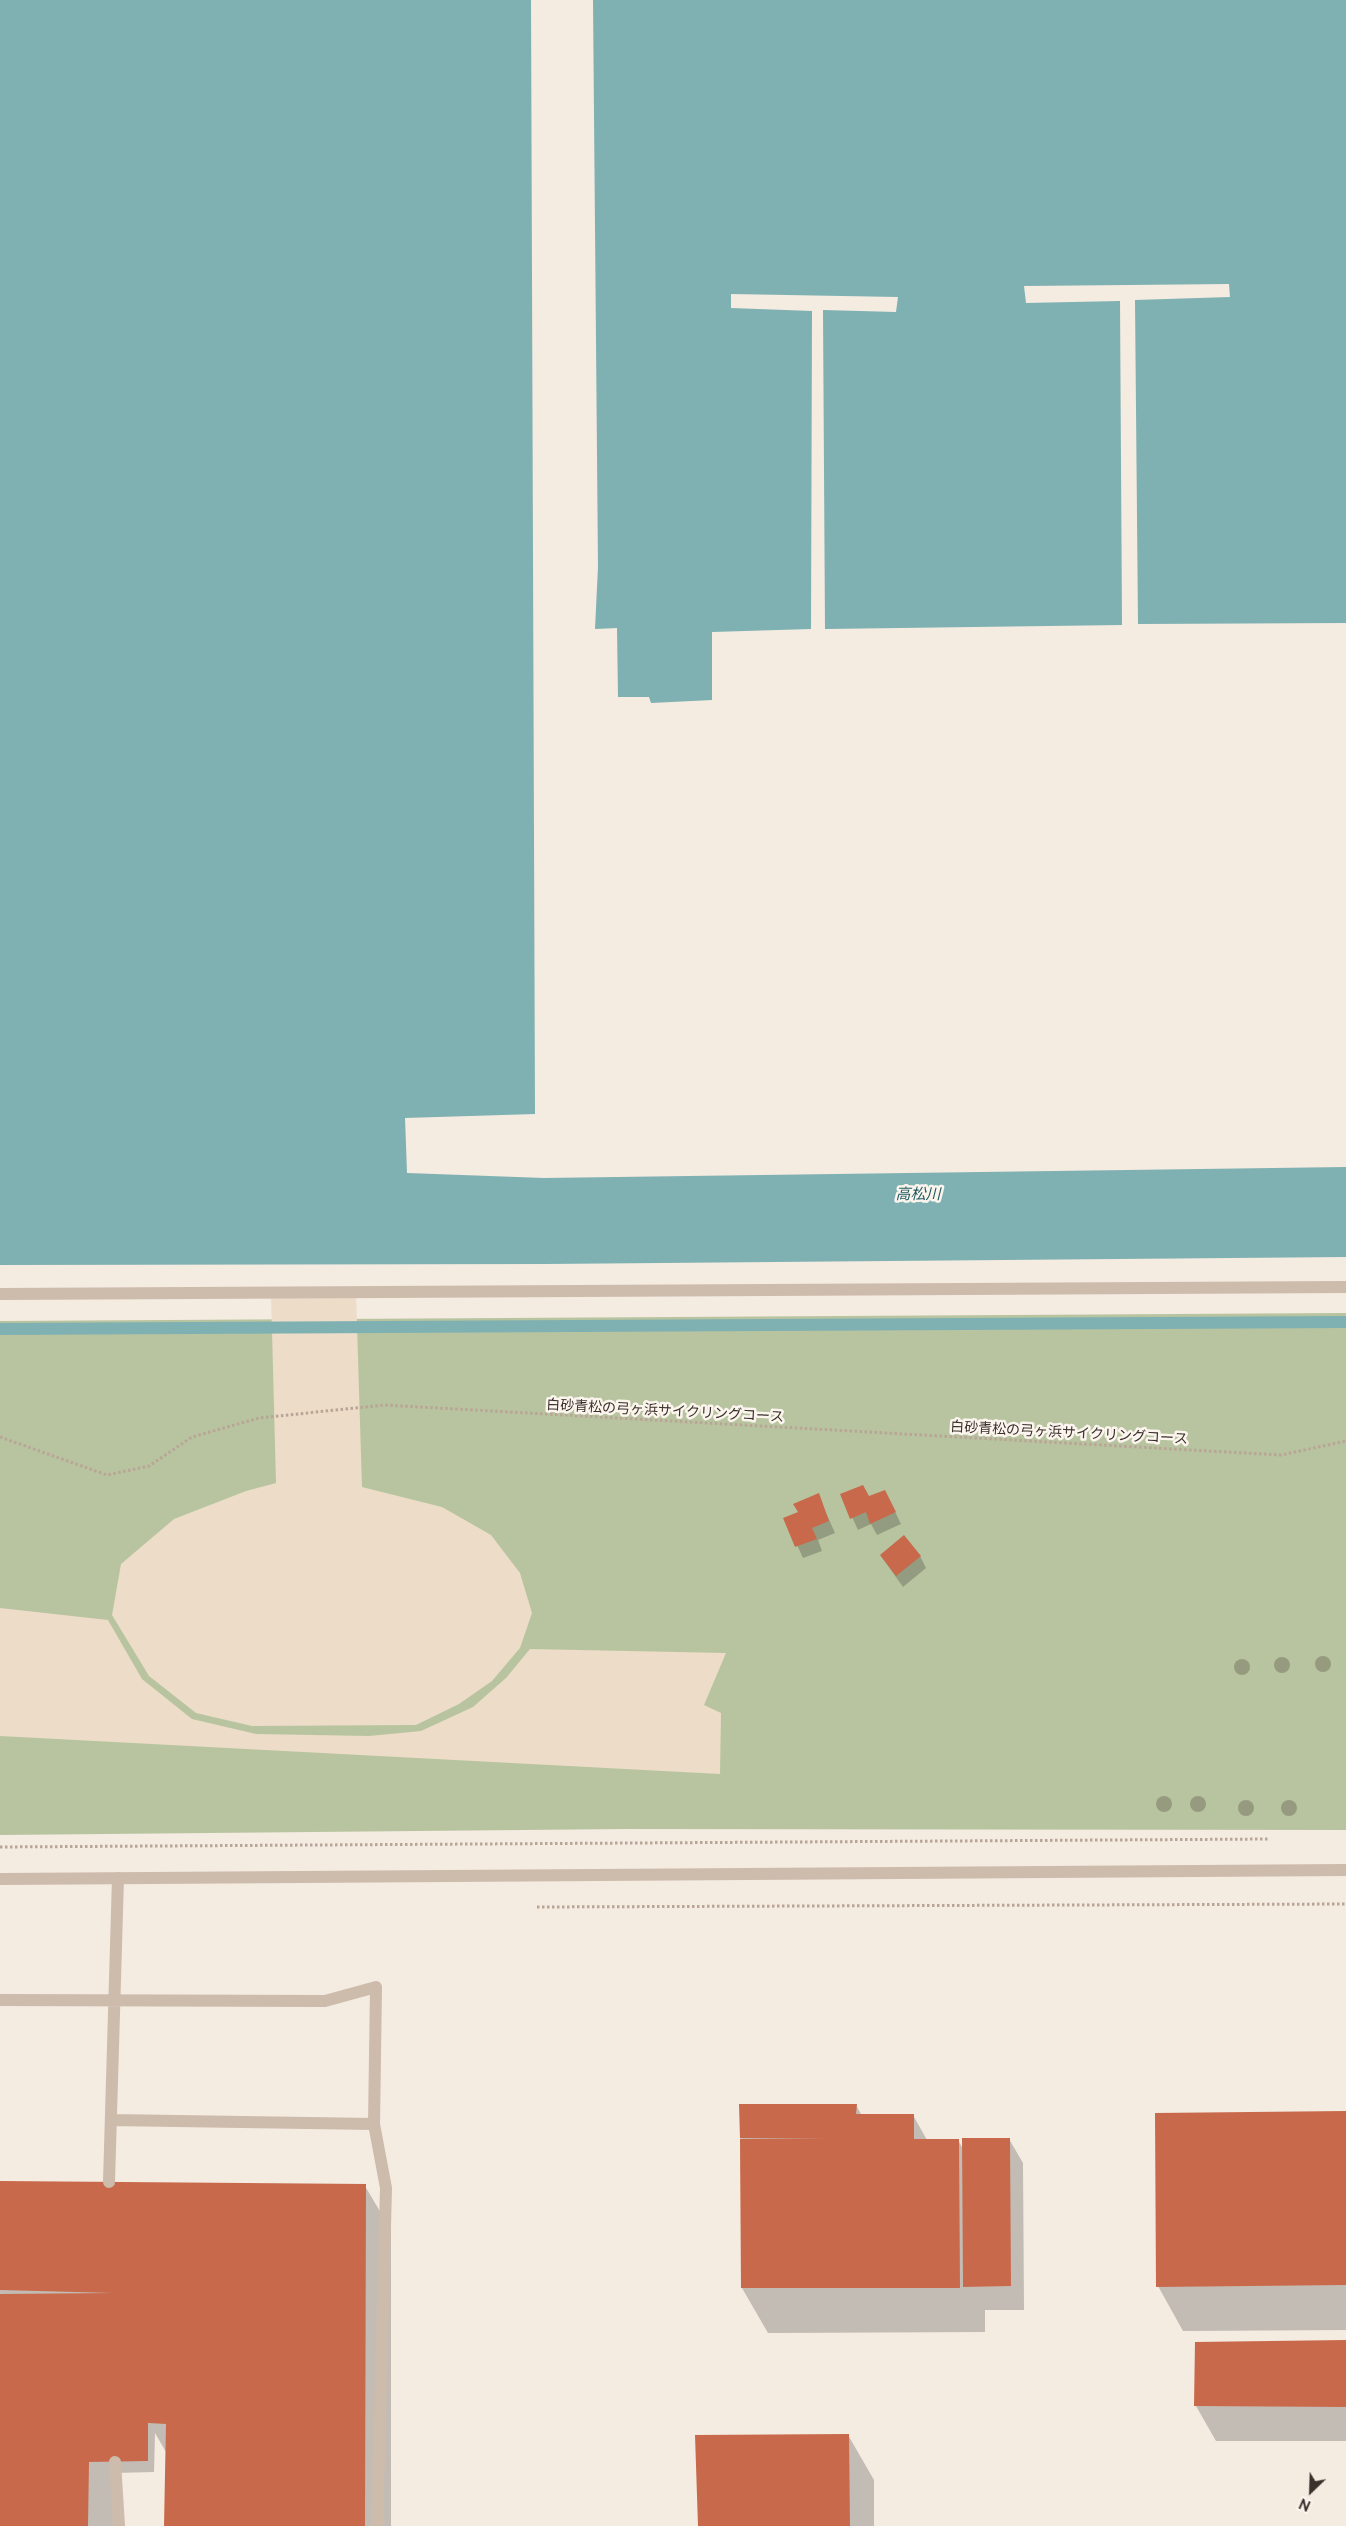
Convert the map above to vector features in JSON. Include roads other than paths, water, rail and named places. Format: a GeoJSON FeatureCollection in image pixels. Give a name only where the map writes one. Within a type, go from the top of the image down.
{"type":"FeatureCollection","features":[{"type":"Feature","properties":{"kind":"street"},"geometry":{"type":"LineString","coordinates":[[0,1294],[1346,1287]]}},
{"type":"Feature","properties":{"kind":"street"},"geometry":{"type":"LineString","coordinates":[[0,1879],[1346,1870]]}},
{"type":"Feature","properties":{"kind":"street"},"geometry":{"type":"LineString","coordinates":[[109,2182],[118,1878]]}},
{"type":"Feature","properties":{"kind":"street"},"geometry":{"type":"LineString","coordinates":[[0,2000],[325,2000],[376,1987],[374,2124],[386,2188],[377,2526]]}},
{"type":"Feature","properties":{"kind":"street"},"geometry":{"type":"LineString","coordinates":[[111,2120],[374,2124]]}},
{"type":"Feature","properties":{"kind":"street"},"geometry":{"type":"LineString","coordinates":[[115,2462],[118,2526]]}},
{"type":"Feature","properties":{"kind":"water","name":"高松川"},"geometry":{"type":"Polygon","coordinates":[[[0,0],[531,0],[535,1114],[405,1118],[407,1173],[544,1178],[1346,1167],[1346,1257],[545,1264],[0,1265],[0,0]]]}},
{"type":"Feature","properties":{"kind":"water"},"geometry":{"type":"Polygon","coordinates":[[[593,0],[1346,0],[1346,623],[1138,624],[1135,300],[1230,297],[1229,284],[1024,286],[1026,303],[1120,301],[1122,625],[825,629],[823,310],[896,312],[898,297],[731,294],[731,308],[812,311],[811,629],[712,632],[712,700],[651,703],[649,697],[618,697],[617,628],[595,629],[598,567],[593,0]]]}},
{"type":"Feature","properties":{"kind":"waterway"},"geometry":{"type":"LineString","coordinates":[[0,1329],[1346,1322]]}}]}
